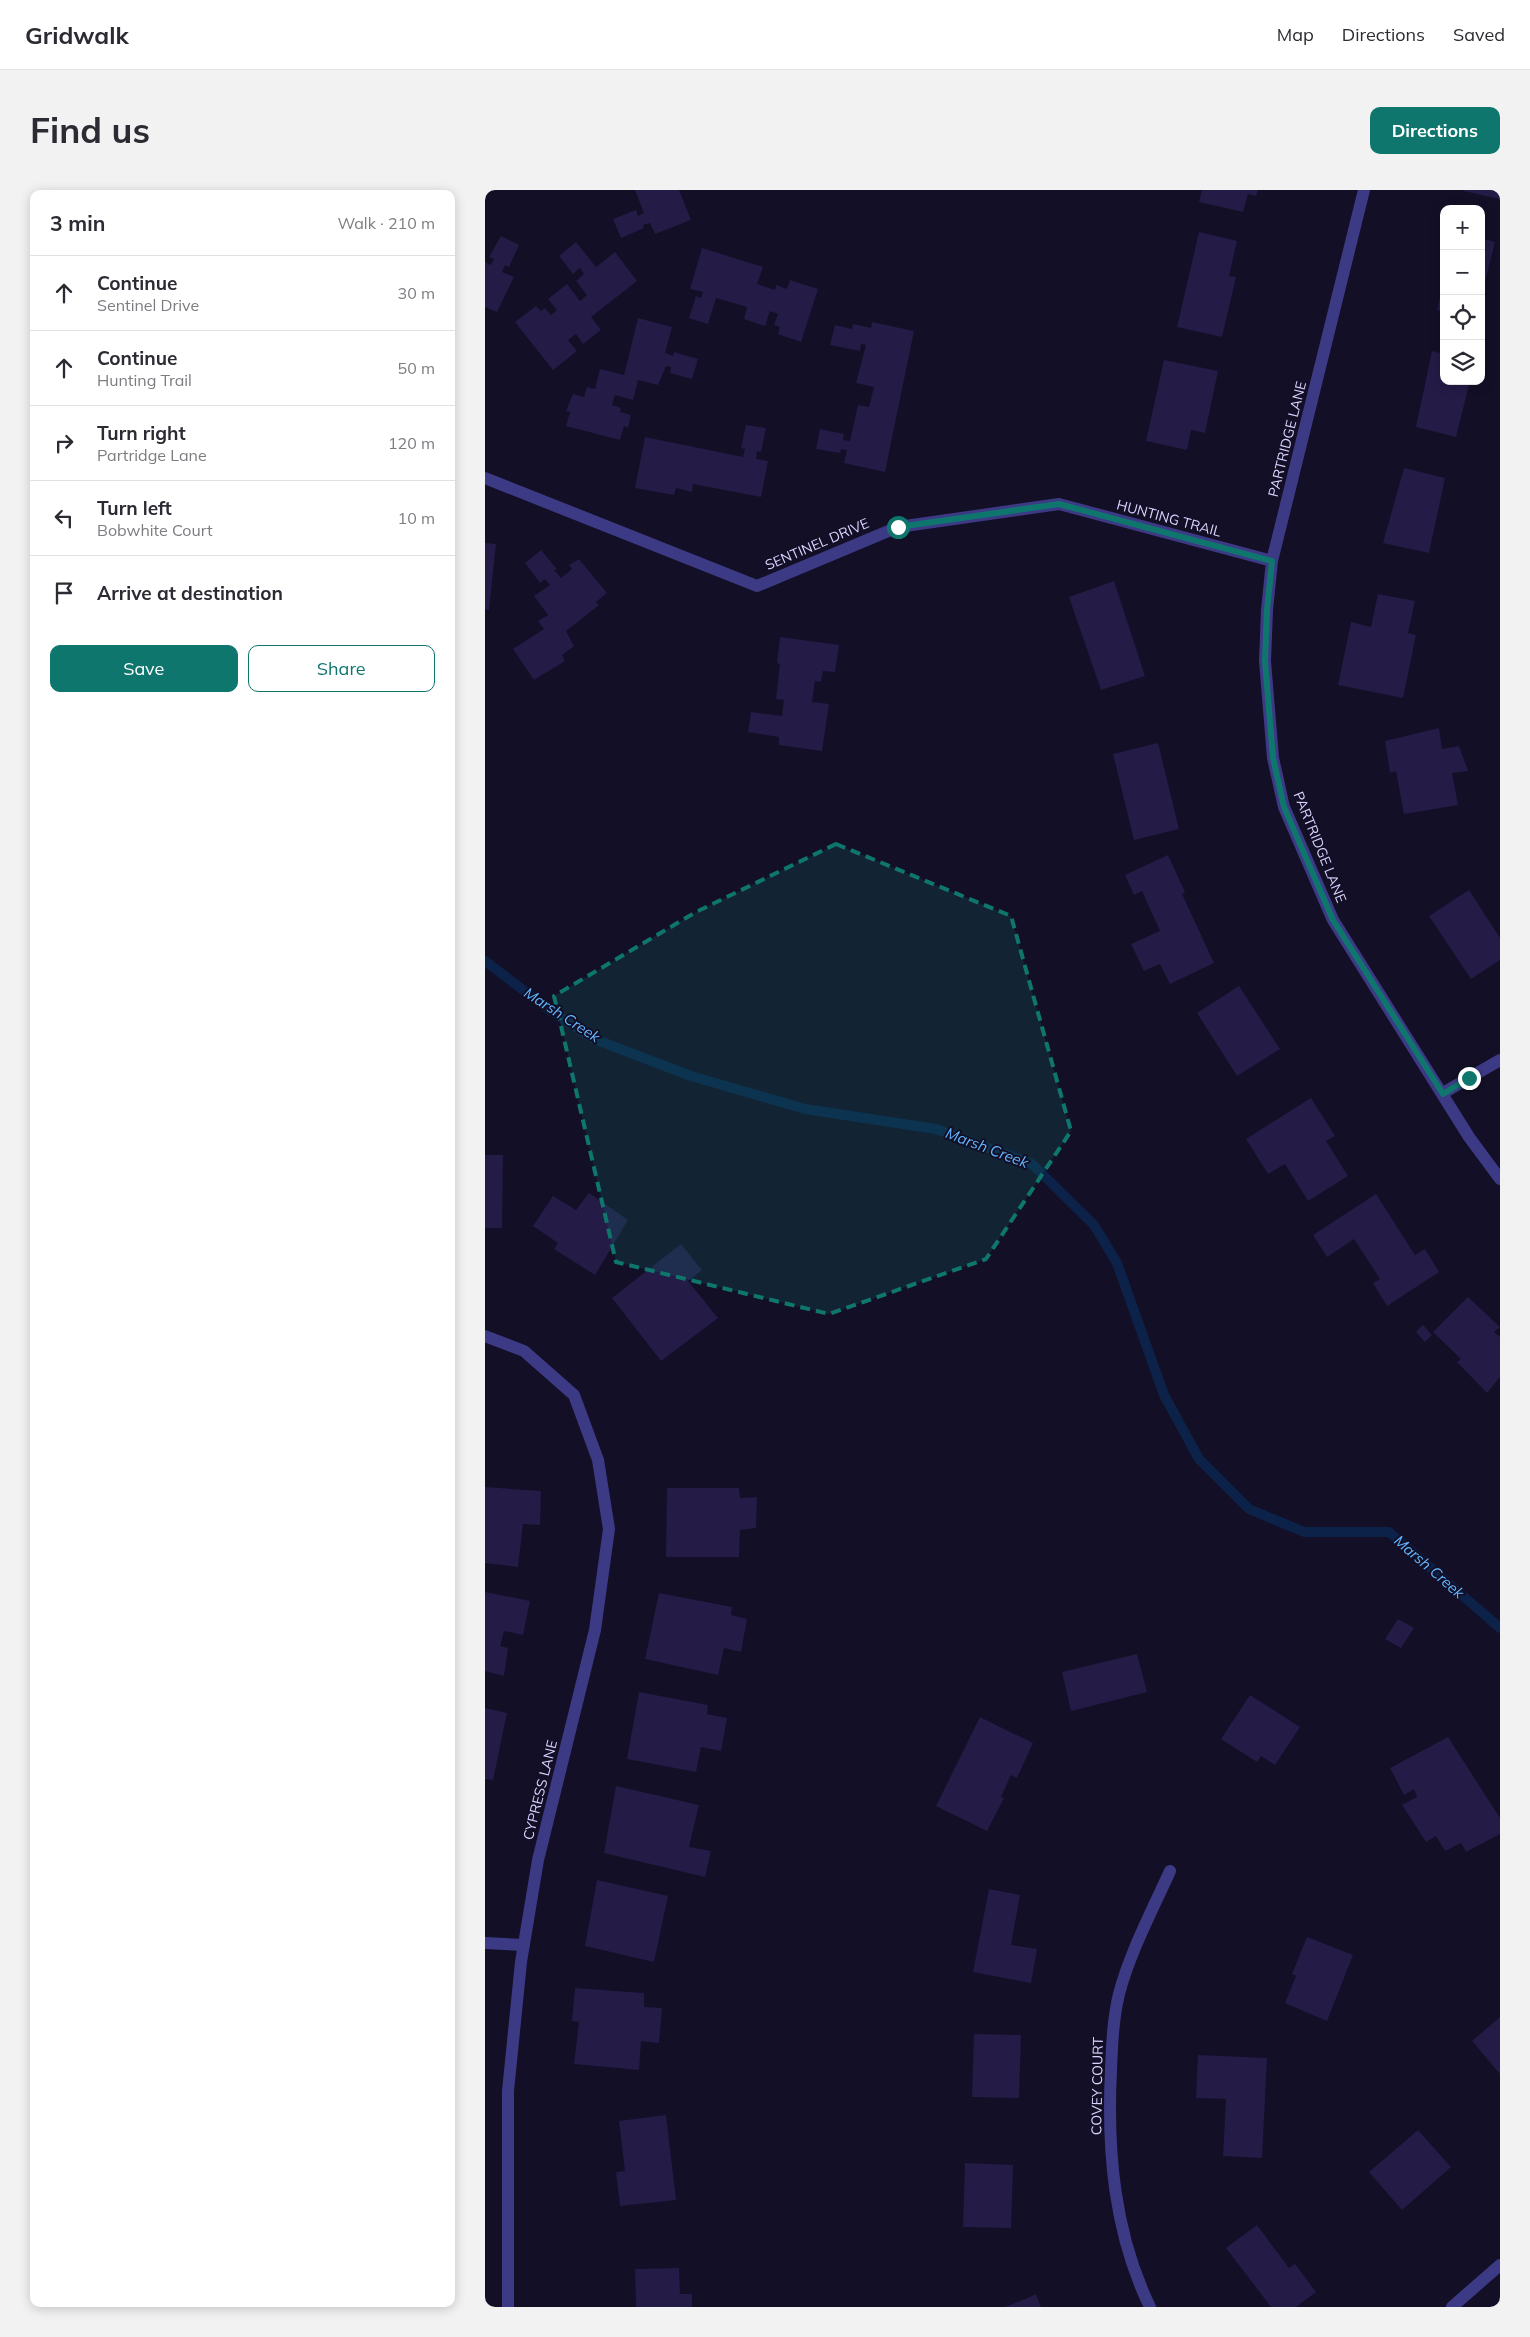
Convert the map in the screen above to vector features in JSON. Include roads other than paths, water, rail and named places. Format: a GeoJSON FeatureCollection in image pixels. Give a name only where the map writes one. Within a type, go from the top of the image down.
{"type":"FeatureCollection","features":[{"type":"Feature","properties":{"kind":"street","name":"PARTRIDGE LANE"},"geometry":{"type":"LineString","coordinates":[[1364,190],[1272,561],[1267,610],[1265,661],[1273,758],[1284,807],[1333,920],[1469,1136],[1500,1179]]}},
{"type":"Feature","properties":{"kind":"street","name":"SENTINEL DRIVE"},"geometry":{"type":"LineString","coordinates":[[485,478],[757,586],[898,527],[1059,504]]}},
{"type":"Feature","properties":{"kind":"street","name":"HUNTING TRAIL"},"geometry":{"type":"LineString","coordinates":[[1059,504],[1272,561]]}},
{"type":"Feature","properties":{"kind":"street"},"geometry":{"type":"LineString","coordinates":[[1443,1094],[1500,1060]]}},
{"type":"Feature","properties":{"kind":"street","name":"CYPRESS LANE"},"geometry":{"type":"LineString","coordinates":[[485,1336],[524,1351],[574,1395],[598,1460],[609,1529],[595,1630],[538,1860],[524,1945],[508,2091],[508,2307]]}},
{"type":"Feature","properties":{"kind":"street","name":"COVEY COURT"},"geometry":{"type":"LineString","coordinates":[[1150,2307],[1129,2255],[1117,2206],[1112,2157],[1110,2088],[1113,2034],[1119,1996],[1126,1971],[1170,1871]]}},
{"type":"Feature","properties":{"kind":"street"},"geometry":{"type":"LineString","coordinates":[[485,1943],[524,1945]]}},
{"type":"Feature","properties":{"kind":"street"},"geometry":{"type":"LineString","coordinates":[[1452,2307],[1500,2265]]}},
{"type":"Feature","properties":{"kind":"waterway","name":"Marsh Creek"},"geometry":{"type":"LineString","coordinates":[[485,961],[548,1009],[594,1039],[691,1076],[805,1109],[936,1129],[1032,1164],[1094,1225],[1117,1263],[1164,1395],[1199,1459],[1249,1509],[1304,1532],[1389,1532],[1500,1628]]}}]}
